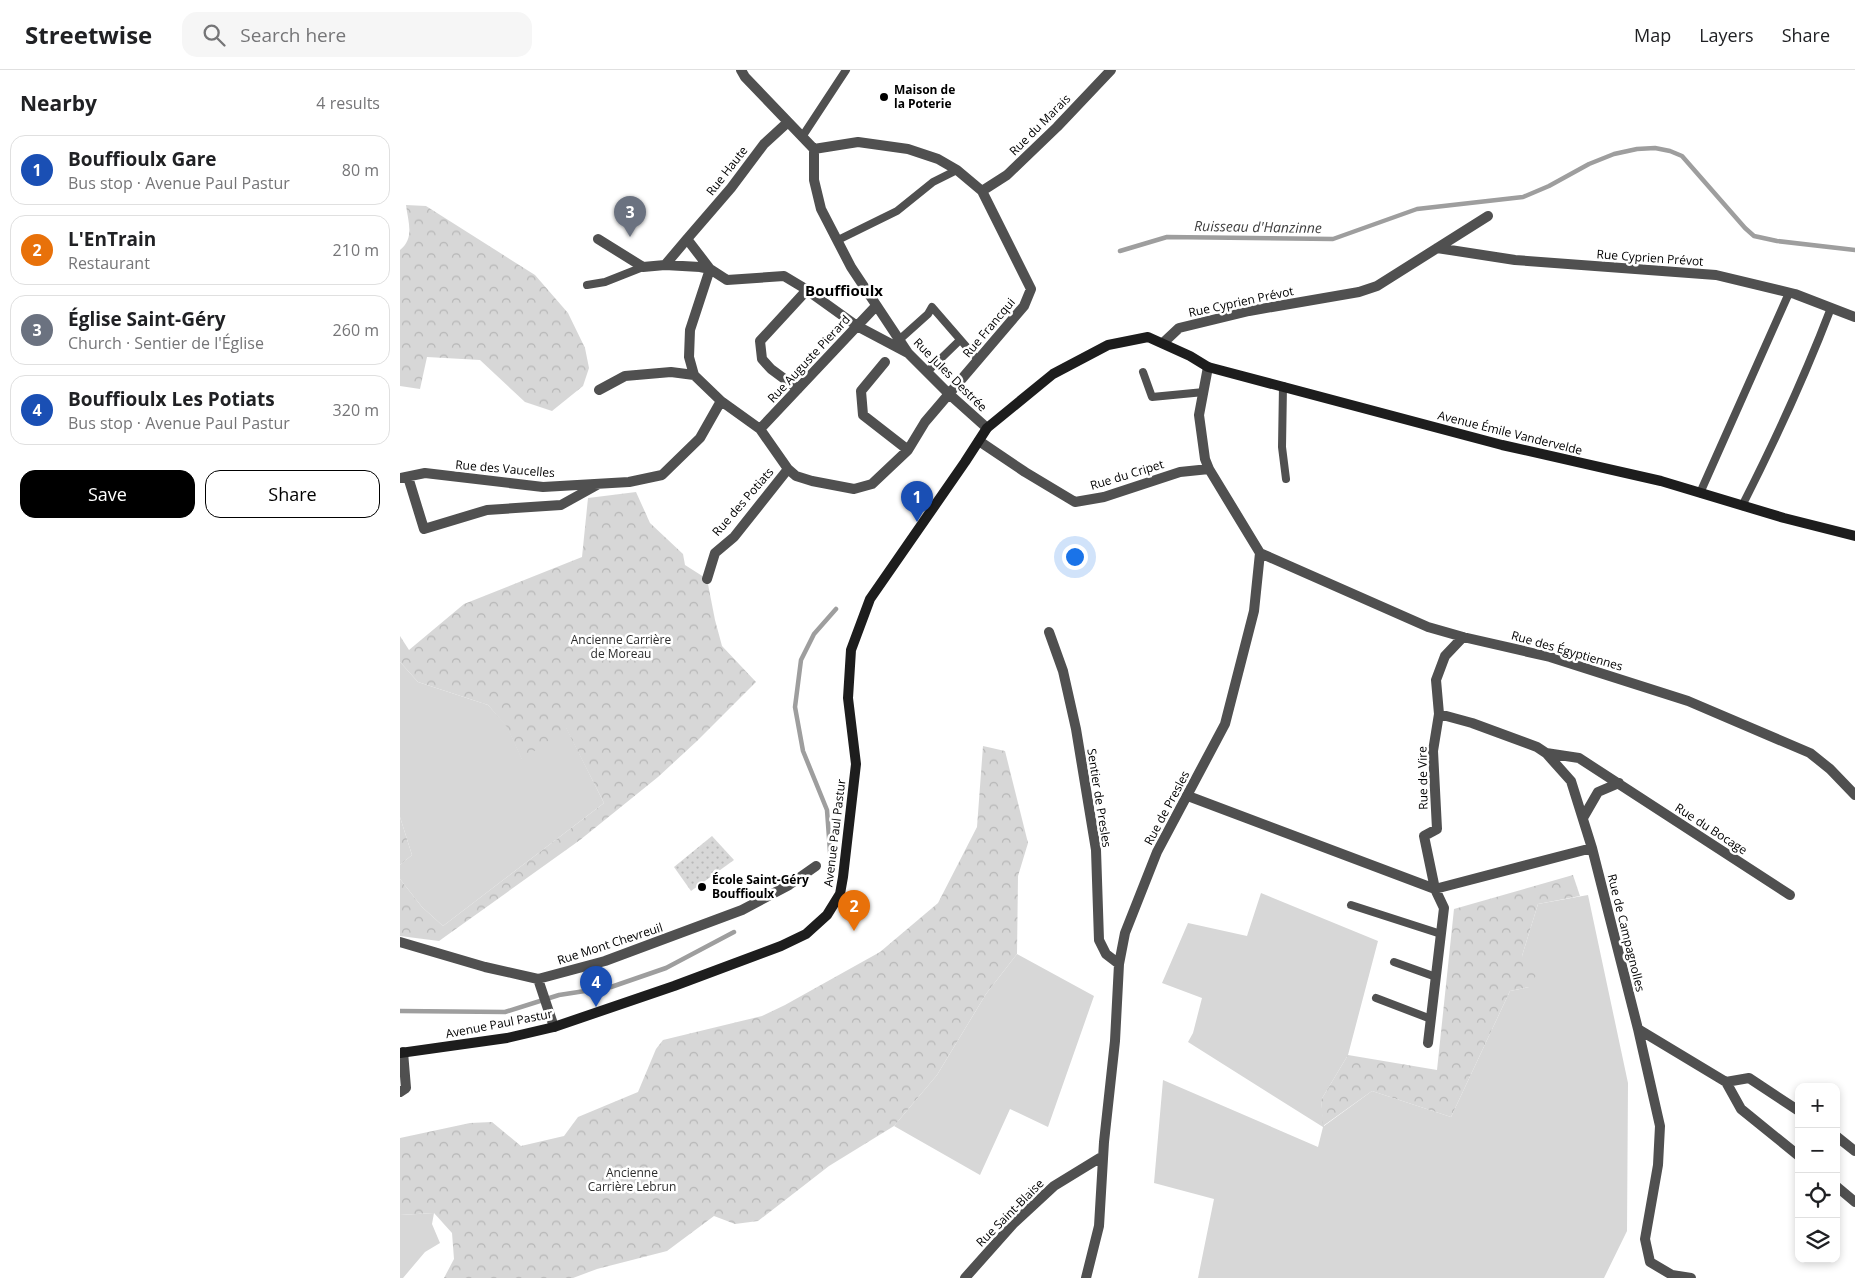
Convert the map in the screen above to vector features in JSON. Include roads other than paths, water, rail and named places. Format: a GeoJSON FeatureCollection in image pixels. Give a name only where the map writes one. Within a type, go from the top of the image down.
{"type":"FeatureCollection","features":[{"type":"Feature","properties":{"kind":"main road","name":"Avenue Émile Vandervelde"},"geometry":{"type":"LineString","coordinates":[[987,428],[1053,374],[1108,345],[1148,337],[1190,356],[1208,367],[1502,446],[1661,481],[1742,506],[1855,536]]}},
{"type":"Feature","properties":{"kind":"main road","name":"Avenue Paul Pastur"},"geometry":{"type":"LineString","coordinates":[[401,1053],[507,1038],[554,1028],[781,946],[806,934],[827,915],[840,894],[856,764],[848,698],[851,650],[870,598],[987,428]]}},
{"type":"Feature","properties":{"kind":"street"},"geometry":{"type":"LineString","coordinates":[[740,70],[744,77],[814,149],[858,142],[908,148],[938,159],[957,170],[982,191]]}},
{"type":"Feature","properties":{"kind":"street","name":"Rue du Marais"},"geometry":{"type":"LineString","coordinates":[[982,191],[1007,175],[1057,127],[1111,70]]}},
{"type":"Feature","properties":{"kind":"street","name":"Rue Haute"},"geometry":{"type":"LineString","coordinates":[[665,265],[731,188],[764,144],[788,122]]}},
{"type":"Feature","properties":{"kind":"street","name":"Rue Jules Destrée"},"geometry":{"type":"LineString","coordinates":[[814,149],[814,180],[821,209],[851,267],[908,353],[949,394],[987,428]]}},
{"type":"Feature","properties":{"kind":"street","name":"Rue Francqui"},"geometry":{"type":"LineString","coordinates":[[788,470],[796,476],[812,481],[854,489],[872,484],[908,450],[925,422],[1024,306],[1031,289],[982,191]]}},
{"type":"Feature","properties":{"kind":"street","name":"Rue Cyprien Prévot"},"geometry":{"type":"LineString","coordinates":[[1163,343],[1179,328],[1249,311],[1359,292],[1377,286],[1488,216]]}},
{"type":"Feature","properties":{"kind":"street"},"geometry":{"type":"LineString","coordinates":[[598,239],[643,267],[665,265],[694,266],[710,269]]}},
{"type":"Feature","properties":{"kind":"street"},"geometry":{"type":"LineString","coordinates":[[688,239],[710,269],[727,280],[784,276],[808,290],[857,326],[908,353]]}},
{"type":"Feature","properties":{"kind":"street","name":"Rue Cyprien Prévot"},"geometry":{"type":"LineString","coordinates":[[1437,248],[1515,260],[1716,275],[1789,293],[1855,317]]}},
{"type":"Feature","properties":{"kind":"street"},"geometry":{"type":"LineString","coordinates":[[710,269],[690,330],[689,357],[694,375],[721,401],[760,429],[788,470]]}},
{"type":"Feature","properties":{"kind":"street"},"geometry":{"type":"LineString","coordinates":[[798,389],[771,369],[762,359],[760,341],[808,290]]}},
{"type":"Feature","properties":{"kind":"street","name":"Rue Auguste Pierard"},"geometry":{"type":"LineString","coordinates":[[760,429],[876,306]]}},
{"type":"Feature","properties":{"kind":"street"},"geometry":{"type":"LineString","coordinates":[[885,362],[861,391],[863,415],[908,450]]}},
{"type":"Feature","properties":{"kind":"street"},"geometry":{"type":"LineString","coordinates":[[1208,367],[1199,415],[1205,459],[1209,469],[1260,553]]}},
{"type":"Feature","properties":{"kind":"street"},"geometry":{"type":"LineString","coordinates":[[599,390],[625,376],[671,372],[694,375]]}},
{"type":"Feature","properties":{"kind":"street","name":"Rue des Vaucelles"},"geometry":{"type":"LineString","coordinates":[[404,478],[425,474],[543,487],[629,482],[662,475],[700,438],[721,401]]}},
{"type":"Feature","properties":{"kind":"street","name":"Rue du Cripet"},"geometry":{"type":"LineString","coordinates":[[979,440],[1025,472],[1074,502],[1104,497],[1180,472],[1209,469]]}},
{"type":"Feature","properties":{"kind":"street","name":"Rue des Potiats"},"geometry":{"type":"LineString","coordinates":[[707,579],[716,552],[734,537],[788,470]]}},
{"type":"Feature","properties":{"kind":"street"},"geometry":{"type":"LineString","coordinates":[[404,478],[424,529],[487,510],[561,505],[600,484]]}},
{"type":"Feature","properties":{"kind":"street","name":"Rue des Égyptiennes"},"geometry":{"type":"LineString","coordinates":[[1260,553],[1428,627],[1550,657],[1688,701],[1810,754],[1830,769],[1855,795]]}},
{"type":"Feature","properties":{"kind":"street","name":"Rue de Presles"},"geometry":{"type":"LineString","coordinates":[[1086,1278],[1099,1226],[1103,1156],[1115,1041],[1119,964],[1124,933],[1157,852],[1225,724],[1254,611],[1260,553]]}},
{"type":"Feature","properties":{"kind":"street","name":"Sentier de Presles"},"geometry":{"type":"LineString","coordinates":[[1049,632],[1062,672],[1076,729],[1096,850],[1099,940],[1106,954],[1119,964]]}},
{"type":"Feature","properties":{"kind":"street","name":"Rue de Vire"},"geometry":{"type":"LineString","coordinates":[[1428,1043],[1444,908],[1435,889],[1424,836],[1437,829],[1433,751],[1439,714],[1436,680],[1445,656],[1464,637]]}},
{"type":"Feature","properties":{"kind":"street","name":"Rue du Bocage"},"geometry":{"type":"LineString","coordinates":[[1439,714],[1472,723],[1537,747],[1546,753],[1578,758],[1790,895]]}},
{"type":"Feature","properties":{"kind":"street","name":"Rue de Campagnolles"},"geometry":{"type":"LineString","coordinates":[[1546,753],[1571,782],[1592,848],[1638,1029],[1660,1126],[1658,1165],[1645,1240],[1650,1262],[1672,1275],[1691,1278]]}},
{"type":"Feature","properties":{"kind":"street"},"geometry":{"type":"LineString","coordinates":[[1582,818],[1598,792],[1619,784]]}},
{"type":"Feature","properties":{"kind":"street"},"geometry":{"type":"LineString","coordinates":[[1188,796],[1435,889],[1592,848]]}},
{"type":"Feature","properties":{"kind":"street","name":"Rue Mont Chevreuil"},"geometry":{"type":"LineString","coordinates":[[400,942],[485,967],[538,979],[605,961],[742,910],[789,885],[816,866]]}},
{"type":"Feature","properties":{"kind":"street"},"geometry":{"type":"LineString","coordinates":[[538,979],[554,1028]]}},
{"type":"Feature","properties":{"kind":"street"},"geometry":{"type":"LineString","coordinates":[[1638,1029],[1726,1082],[1741,1109],[1795,1153]]}},
{"type":"Feature","properties":{"kind":"street"},"geometry":{"type":"LineString","coordinates":[[400,1092],[406,1088],[401,1053]]}},
{"type":"Feature","properties":{"kind":"street"},"geometry":{"type":"LineString","coordinates":[[1726,1082],[1749,1078],[1795,1108]]}},
{"type":"Feature","properties":{"kind":"street"},"geometry":{"type":"LineString","coordinates":[[1840,1139],[1855,1151]]}},
{"type":"Feature","properties":{"kind":"street","name":"Rue Saint-Blaise"},"geometry":{"type":"LineString","coordinates":[[965,1278],[1014,1223],[1054,1186],[1103,1156]]}},
{"type":"Feature","properties":{"kind":"street"},"geometry":{"type":"LineString","coordinates":[[1840,1189],[1855,1202]]}},
{"type":"Feature","properties":{"kind":"lane"},"geometry":{"type":"LineString","coordinates":[[802,137],[846,70]]}},
{"type":"Feature","properties":{"kind":"lane"},"geometry":{"type":"LineString","coordinates":[[838,240],[897,211],[933,182],[957,170]]}},
{"type":"Feature","properties":{"kind":"lane"},"geometry":{"type":"LineString","coordinates":[[587,285],[605,282],[643,267]]}},
{"type":"Feature","properties":{"kind":"lane"},"geometry":{"type":"LineString","coordinates":[[1700,493],[1789,293]]}},
{"type":"Feature","properties":{"kind":"lane"},"geometry":{"type":"LineString","coordinates":[[899,340],[928,314],[932,307],[978,360]]}},
{"type":"Feature","properties":{"kind":"lane"},"geometry":{"type":"LineString","coordinates":[[1742,506],[1780,431],[1831,308]]}},
{"type":"Feature","properties":{"kind":"lane","name":"Rue Francqui"},"geometry":{"type":"LineString","coordinates":[[927,372],[960,340]]}},
{"type":"Feature","properties":{"kind":"lane"},"geometry":{"type":"LineString","coordinates":[[1143,372],[1152,397],[1204,392]]}},
{"type":"Feature","properties":{"kind":"lane"},"geometry":{"type":"LineString","coordinates":[[1283,386],[1282,447],[1286,479]]}},
{"type":"Feature","properties":{"kind":"lane"},"geometry":{"type":"LineString","coordinates":[[1351,905],[1441,934]]}},
{"type":"Feature","properties":{"kind":"lane"},"geometry":{"type":"LineString","coordinates":[[1394,962],[1436,977]]}},
{"type":"Feature","properties":{"kind":"lane"},"geometry":{"type":"LineString","coordinates":[[1376,998],[1431,1019]]}},
{"type":"Feature","properties":{"kind":"waterway","name":"Ruisseau d'Hanzinne"},"geometry":{"type":"LineString","coordinates":[[1120,251],[1167,237],[1333,239],[1417,209],[1523,197],[1549,186],[1589,164],[1614,154],[1637,149],[1655,148],[1682,156],[1754,236],[1777,241],[1855,250]]}},
{"type":"Feature","properties":{"kind":"waterway","name":"Ruisseau d'Hanzinne"},"geometry":{"type":"LineString","coordinates":[[831,865],[827,810],[803,751],[795,707],[801,660],[814,634],[836,609]]}},
{"type":"Feature","properties":{"kind":"waterway","name":"Ruisseau d'Hanzinne"},"geometry":{"type":"LineString","coordinates":[[400,1011],[505,1012],[559,995],[611,987],[666,968],[734,932]]}},
{"type":"Feature","properties":{"kind":"place","name":"Maison de la Poterie"},"geometry":{"type":"Point","coordinates":[884,97]}},
{"type":"Feature","properties":{"kind":"place","name":"Église Saint-Géry"},"geometry":{"type":"Point","coordinates":[630,237]}},
{"type":"Feature","properties":{"kind":"place","name":"Bouffioulx Gare"},"geometry":{"type":"Point","coordinates":[917,522]}},
{"type":"Feature","properties":{"kind":"place","name":"École Saint-Géry Bouffioulx"},"geometry":{"type":"Point","coordinates":[702,887]}},
{"type":"Feature","properties":{"kind":"place","name":"L'EnTrain"},"geometry":{"type":"Point","coordinates":[854,931]}},
{"type":"Feature","properties":{"kind":"place","name":"Bouffioulx Les Potiats"},"geometry":{"type":"Point","coordinates":[596,1007]}},
{"type":"Feature","properties":{"kind":"district","name":"Bouffioulx"},"geometry":{"type":"Point","coordinates":[844,291]}},
{"type":"Feature","properties":{"kind":"park label","name":"Ancienne Carrière de Moreau"},"geometry":{"type":"Point","coordinates":[621,647]}},
{"type":"Feature","properties":{"kind":"park label","name":"Ancienne Carrière Lebrun"},"geometry":{"type":"Point","coordinates":[632,1180]}}]}
